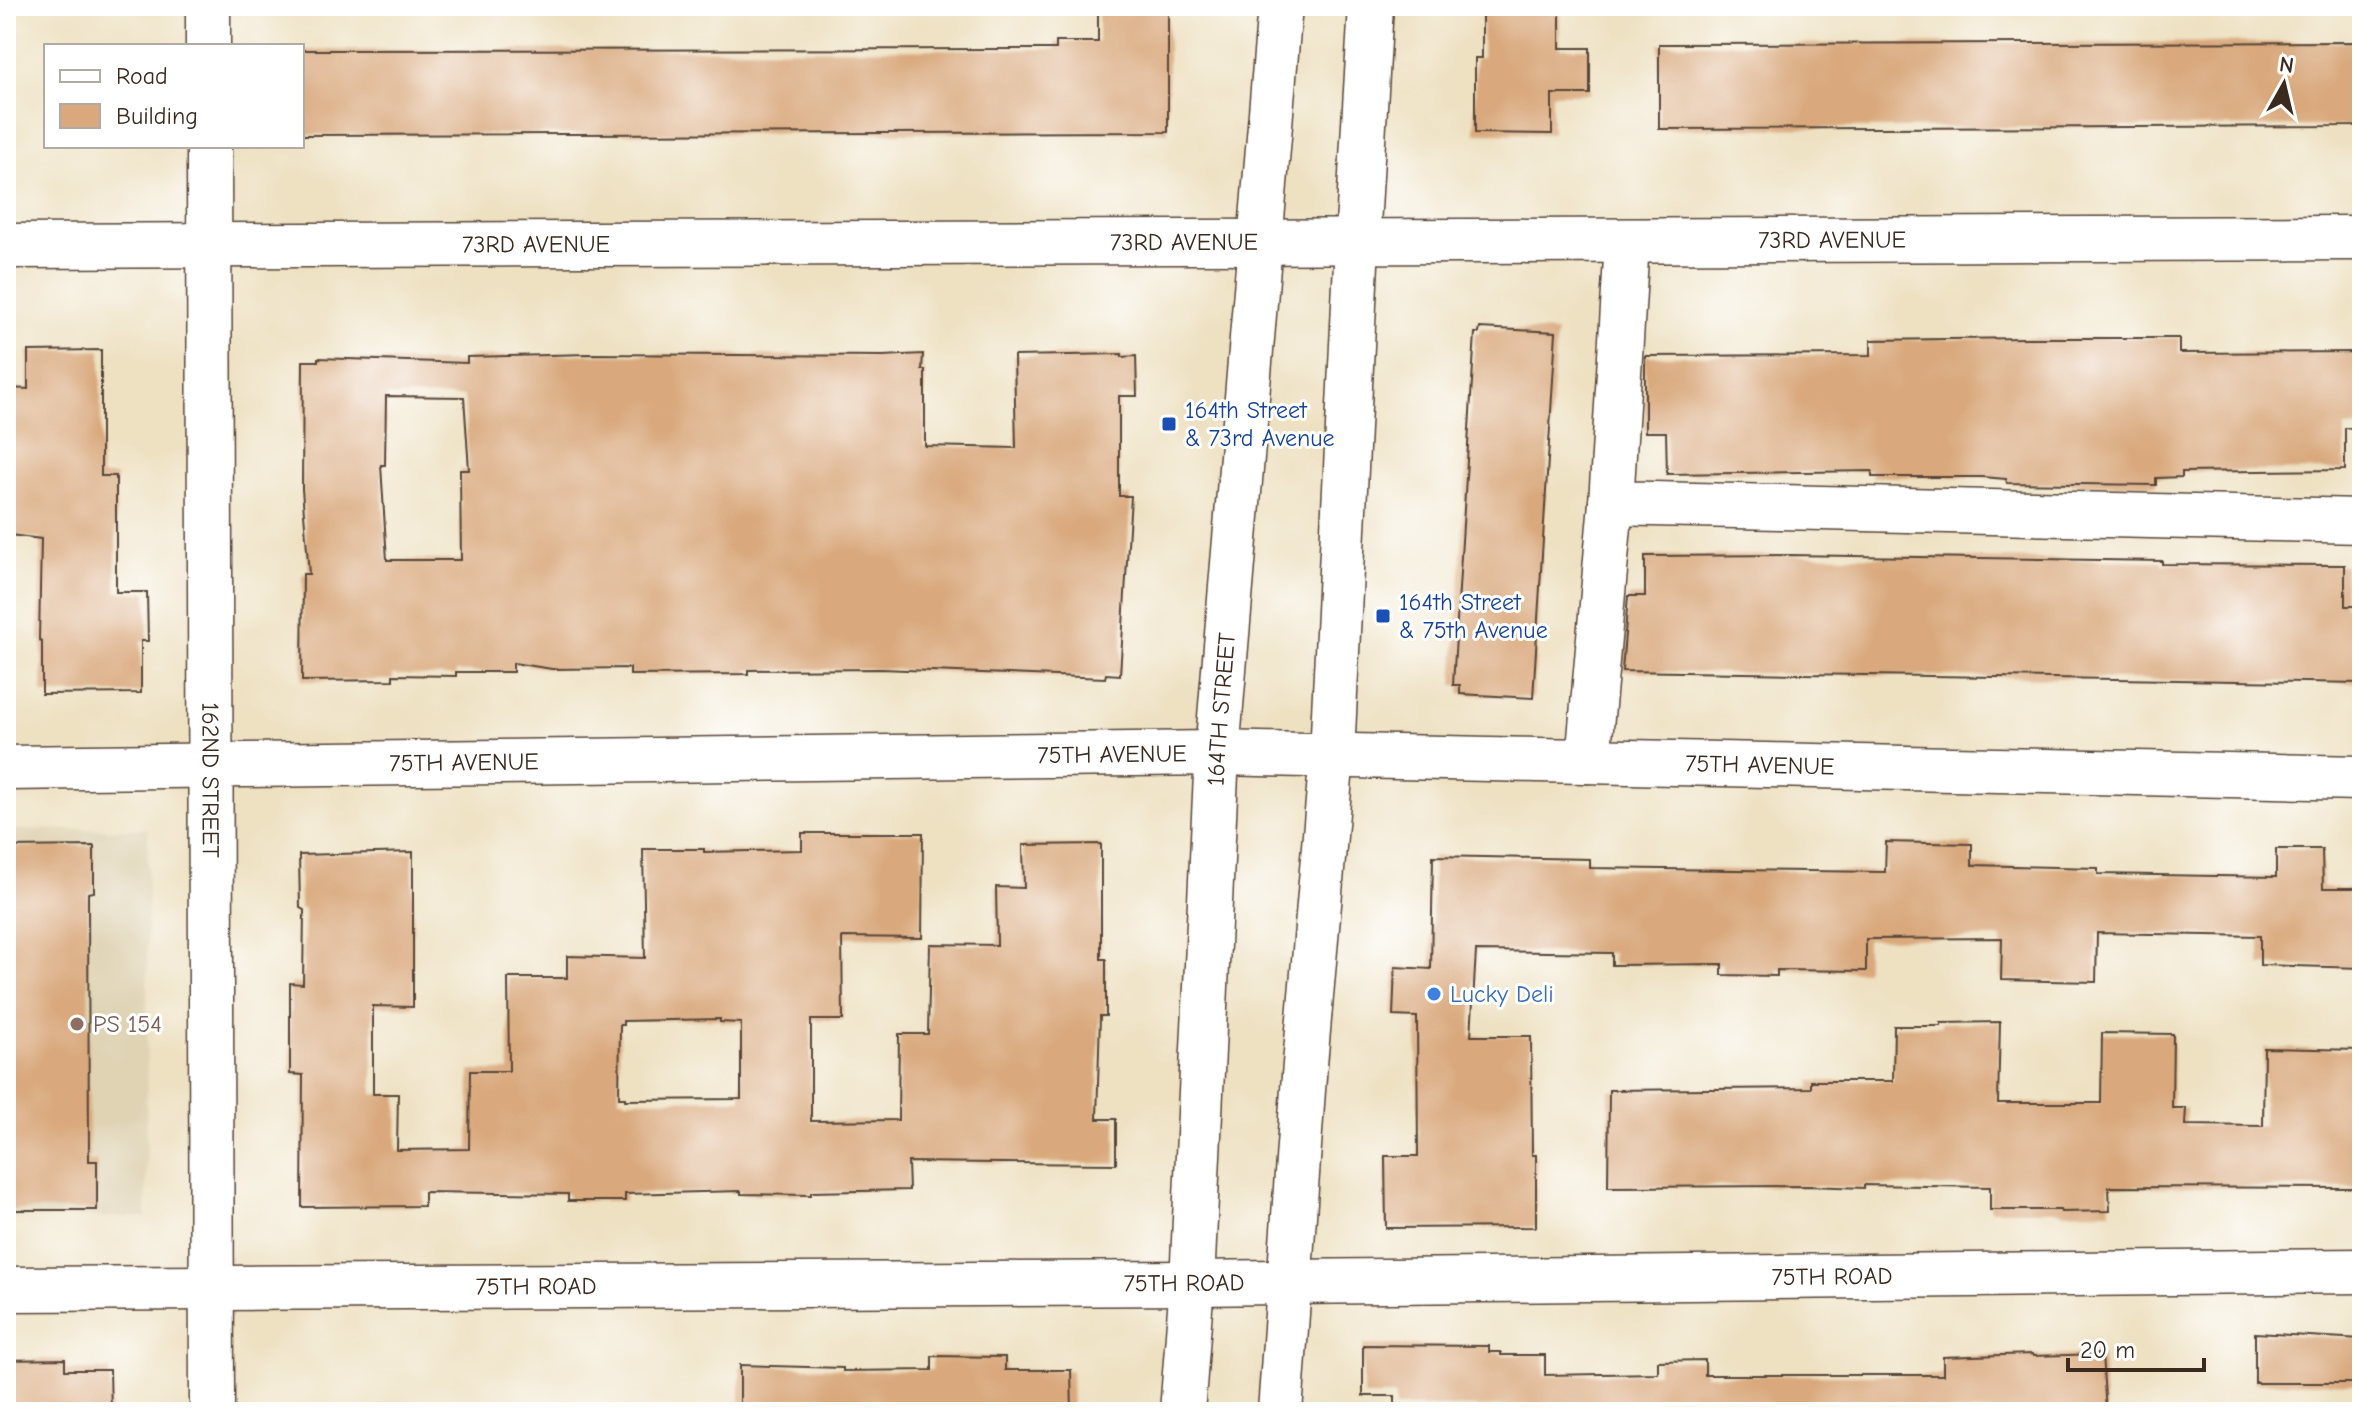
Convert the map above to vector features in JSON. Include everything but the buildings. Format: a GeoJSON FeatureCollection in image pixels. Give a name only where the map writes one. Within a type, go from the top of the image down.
{"type":"FeatureCollection","features":[{"type":"Feature","properties":{"kind":"street"},"geometry":{"type":"LineString","coordinates":[[208,6],[208,44]]}},
{"type":"Feature","properties":{"kind":"street","name":"164TH STREET"},"geometry":{"type":"LineString","coordinates":[[1182,1412],[1192,1283],[1217,753],[1280,6]]}},
{"type":"Feature","properties":{"kind":"street"},"geometry":{"type":"LineString","coordinates":[[1280,1412],[1332,755],[1371,6]]}},
{"type":"Feature","properties":{"kind":"street","name":"162ND STREET"},"geometry":{"type":"LineString","coordinates":[[209,148],[212,1412]]}},
{"type":"Feature","properties":{"kind":"street","name":"73RD AVENUE"},"geometry":{"type":"LineString","coordinates":[[6,246],[2362,238]]}},
{"type":"Feature","properties":{"kind":"street"},"geometry":{"type":"LineString","coordinates":[[1588,761],[1611,503],[1627,242]]}},
{"type":"Feature","properties":{"kind":"street"},"geometry":{"type":"LineString","coordinates":[[1611,503],[2362,521]]}},
{"type":"Feature","properties":{"kind":"street","name":"75TH AVENUE"},"geometry":{"type":"LineString","coordinates":[[6,768],[1217,753],[2362,778]]}},
{"type":"Feature","properties":{"kind":"street","name":"75TH ROAD"},"geometry":{"type":"LineString","coordinates":[[6,1289],[1192,1283],[2362,1271]]}},
{"type":"Feature","properties":{"kind":"shaded area","name":"PS 154"},"geometry":{"type":"Polygon","coordinates":[[[148,829],[146,1217],[6,1218],[6,830],[148,829]]]}},
{"type":"Feature","properties":{"kind":"place","name":"164th Street & 73rd Avenue"},"geometry":{"type":"Point","coordinates":[1169,424]}},
{"type":"Feature","properties":{"kind":"place","name":"164th Street & 75th Avenue"},"geometry":{"type":"Point","coordinates":[1383,616]}},
{"type":"Feature","properties":{"kind":"place","name":"Lucky Deli"},"geometry":{"type":"Point","coordinates":[1434,994]}},
{"type":"Feature","properties":{"kind":"place","name":"PS 154"},"geometry":{"type":"Point","coordinates":[77,1024]}}]}
